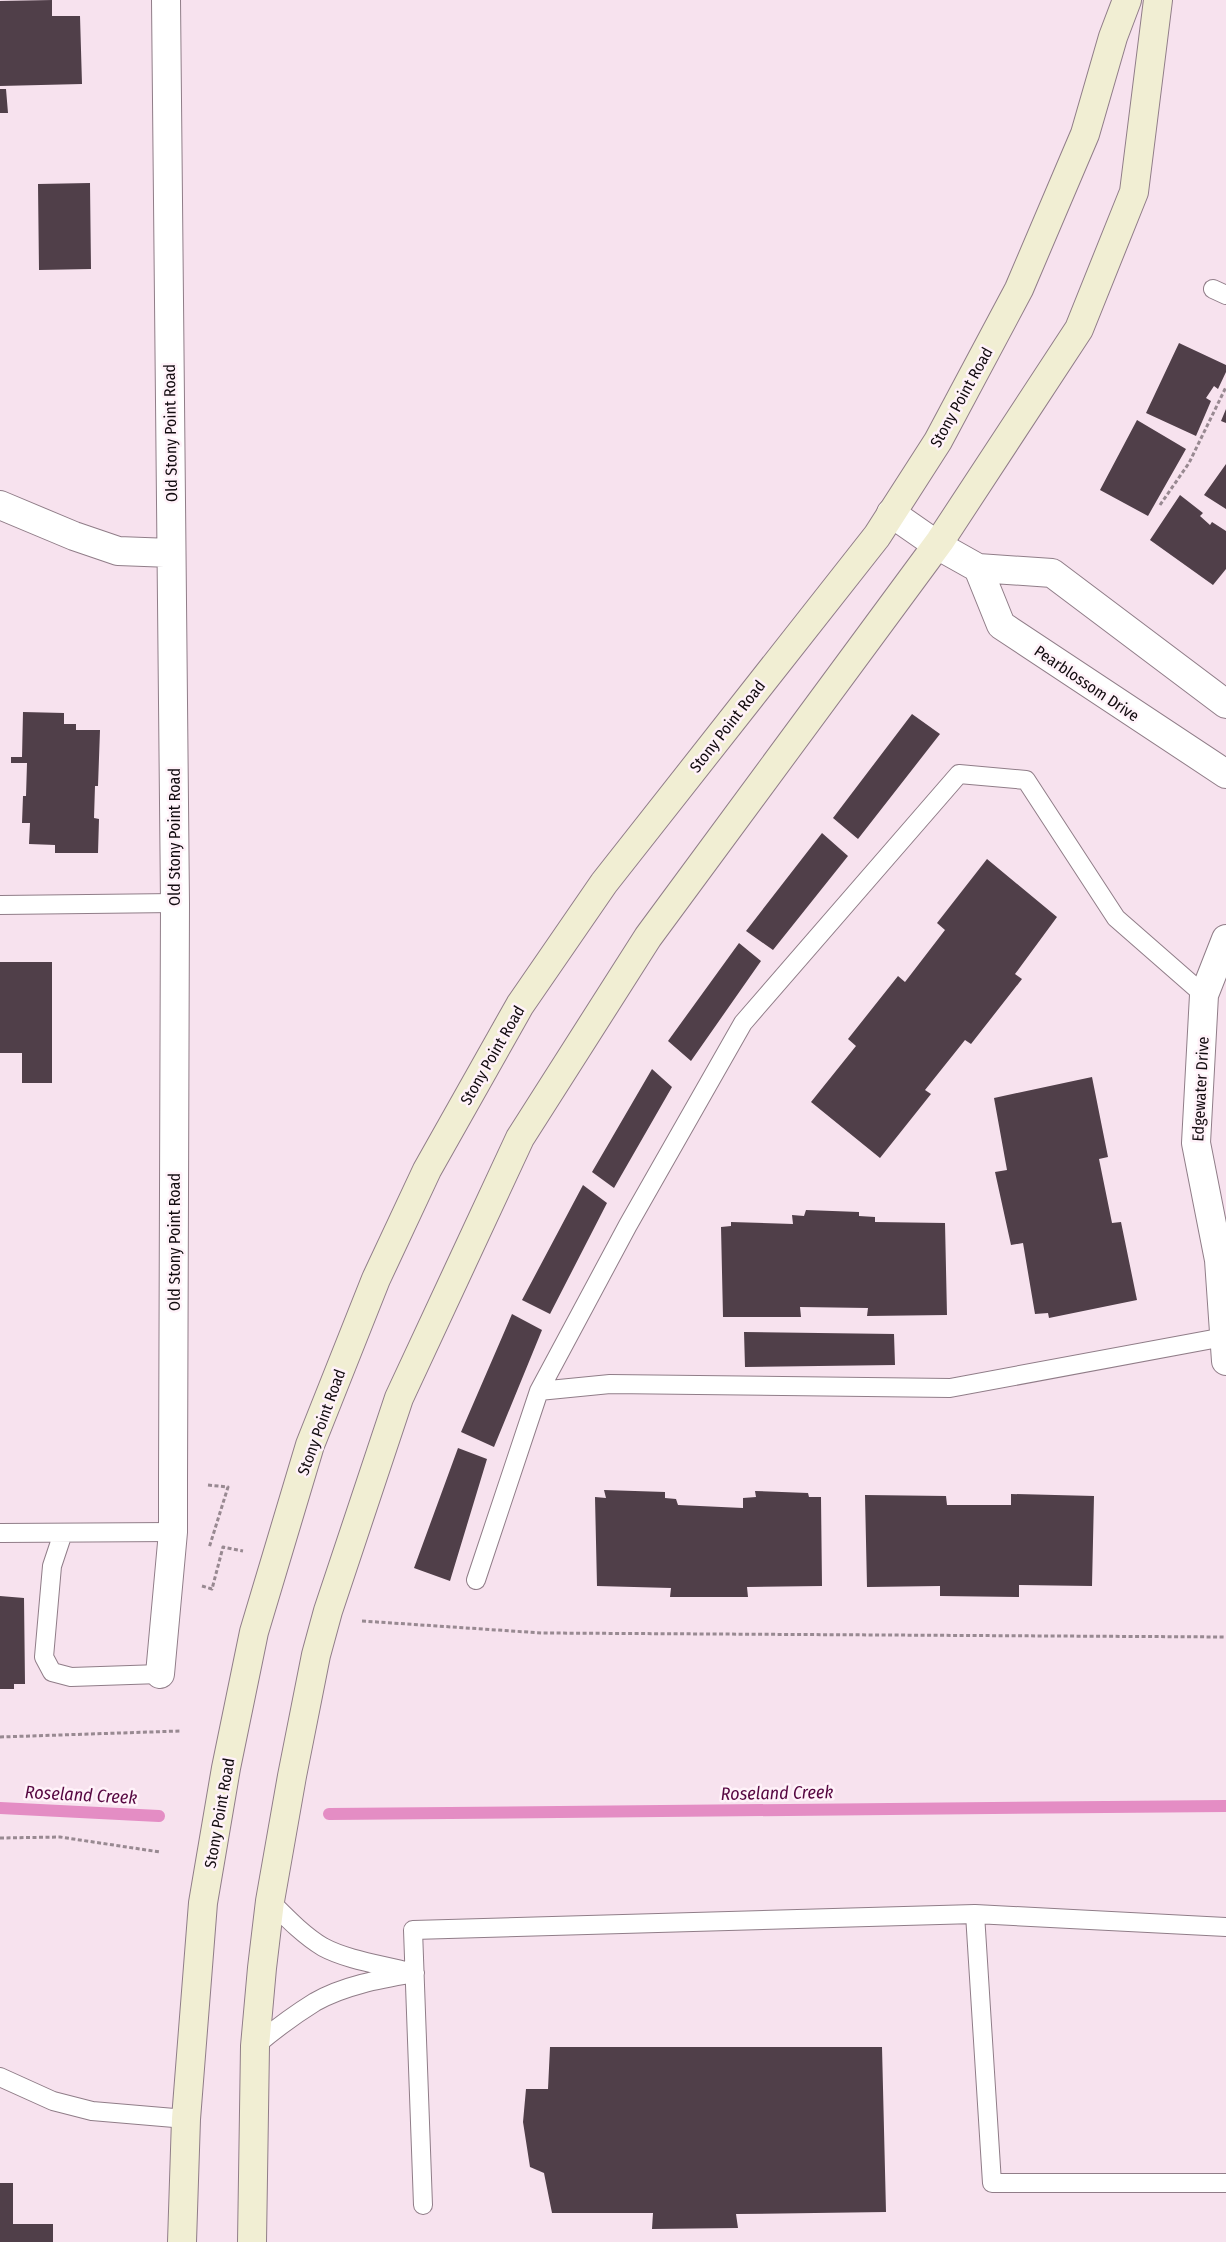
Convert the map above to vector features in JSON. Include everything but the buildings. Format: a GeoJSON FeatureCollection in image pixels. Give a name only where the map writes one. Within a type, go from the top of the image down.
{"type":"FeatureCollection","features":[{"type":"Feature","properties":{"kind":"main road","name":"Stony Point Road"},"geometry":{"type":"LineString","coordinates":[[182,2242],[186,2119],[204,1903],[226,1768],[254,1632],[310,1445],[376,1279],[427,1170],[520,1005],[604,883],[877,536],[938,441],[1019,289],[1085,134],[1113,36],[1127,0]]}},
{"type":"Feature","properties":{"kind":"main road"},"geometry":{"type":"LineString","coordinates":[[252,2242],[256,2046],[270,1900],[316,1655],[328,1610],[399,1398],[520,1138],[648,937],[937,545],[1079,329],[1134,192],[1158,0]]}},
{"type":"Feature","properties":{"kind":"street","name":"Old Stony Point Road"},"geometry":{"type":"LineString","coordinates":[[160,1674],[173,1532],[175,903],[166,0]]}},
{"type":"Feature","properties":{"kind":"street"},"geometry":{"type":"LineString","coordinates":[[0,505],[118,552],[171,553]]}},
{"type":"Feature","properties":{"kind":"street"},"geometry":{"type":"LineString","coordinates":[[892,513],[937,545],[978,568],[1052,572],[1226,704]]}},
{"type":"Feature","properties":{"kind":"street","name":"Pearblossom Drive"},"geometry":{"type":"LineString","coordinates":[[978,568],[1000,625],[1226,774]]}},
{"type":"Feature","properties":{"kind":"street","name":"Edgewater Drive"},"geometry":{"type":"LineString","coordinates":[[1225,1349],[1217,1200],[1196,1143],[1204,995],[1226,939]]}},
{"type":"Feature","properties":{"kind":"lane"},"geometry":{"type":"LineString","coordinates":[[476,1580],[539,1391],[628,1225],[743,1023],[959,774],[1026,780],[1116,918],[1204,995]]}},
{"type":"Feature","properties":{"kind":"lane"},"geometry":{"type":"LineString","coordinates":[[0,905],[175,903]]}},
{"type":"Feature","properties":{"kind":"lane"},"geometry":{"type":"LineString","coordinates":[[539,1391],[610,1384],[950,1388],[1225,1349]]}},
{"type":"Feature","properties":{"kind":"lane"},"geometry":{"type":"LineString","coordinates":[[0,1533],[173,1532]]}},
{"type":"Feature","properties":{"kind":"lane"},"geometry":{"type":"LineString","coordinates":[[63,1534],[52,1566],[44,1657],[52,1672],[71,1677],[160,1674]]}},
{"type":"Feature","properties":{"kind":"lane"},"geometry":{"type":"LineString","coordinates":[[270,1900],[298,1928],[323,1947],[344,1955],[415,1973]]}},
{"type":"Feature","properties":{"kind":"lane"},"geometry":{"type":"LineString","coordinates":[[975,1914],[992,2183],[1226,2183]]}},
{"type":"Feature","properties":{"kind":"lane"},"geometry":{"type":"LineString","coordinates":[[423,2205],[413,1930],[975,1914],[1226,1927]]}},
{"type":"Feature","properties":{"kind":"lane"},"geometry":{"type":"LineString","coordinates":[[256,2046],[284,2023],[327,1996],[374,1980],[415,1973]]}},
{"type":"Feature","properties":{"kind":"lane"},"geometry":{"type":"LineString","coordinates":[[0,2077],[53,2100],[92,2111],[186,2119]]}},
{"type":"Feature","properties":{"kind":"path"},"geometry":{"type":"LineString","coordinates":[[1160,506],[1189,463],[1226,387]]}},
{"type":"Feature","properties":{"kind":"path"},"geometry":{"type":"LineString","coordinates":[[173,1481],[228,1487],[208,1549]]}},
{"type":"Feature","properties":{"kind":"path"},"geometry":{"type":"LineString","coordinates":[[197,1584],[212,1589],[223,1547],[276,1559]]}},
{"type":"Feature","properties":{"kind":"path"},"geometry":{"type":"LineString","coordinates":[[328,1610],[363,1621],[542,1633],[1226,1637]]}},
{"type":"Feature","properties":{"kind":"path"},"geometry":{"type":"LineString","coordinates":[[0,1737],[180,1732]]}},
{"type":"Feature","properties":{"kind":"path"},"geometry":{"type":"LineString","coordinates":[[0,1838],[60,1838],[160,1852]]}},
{"type":"Feature","properties":{"kind":"waterway","name":"Roseland Creek"},"geometry":{"type":"LineString","coordinates":[[329,1814],[1226,1806]]}},
{"type":"Feature","properties":{"kind":"waterway","name":"Roseland Creek"},"geometry":{"type":"LineString","coordinates":[[0,1808],[159,1816]]}}]}
